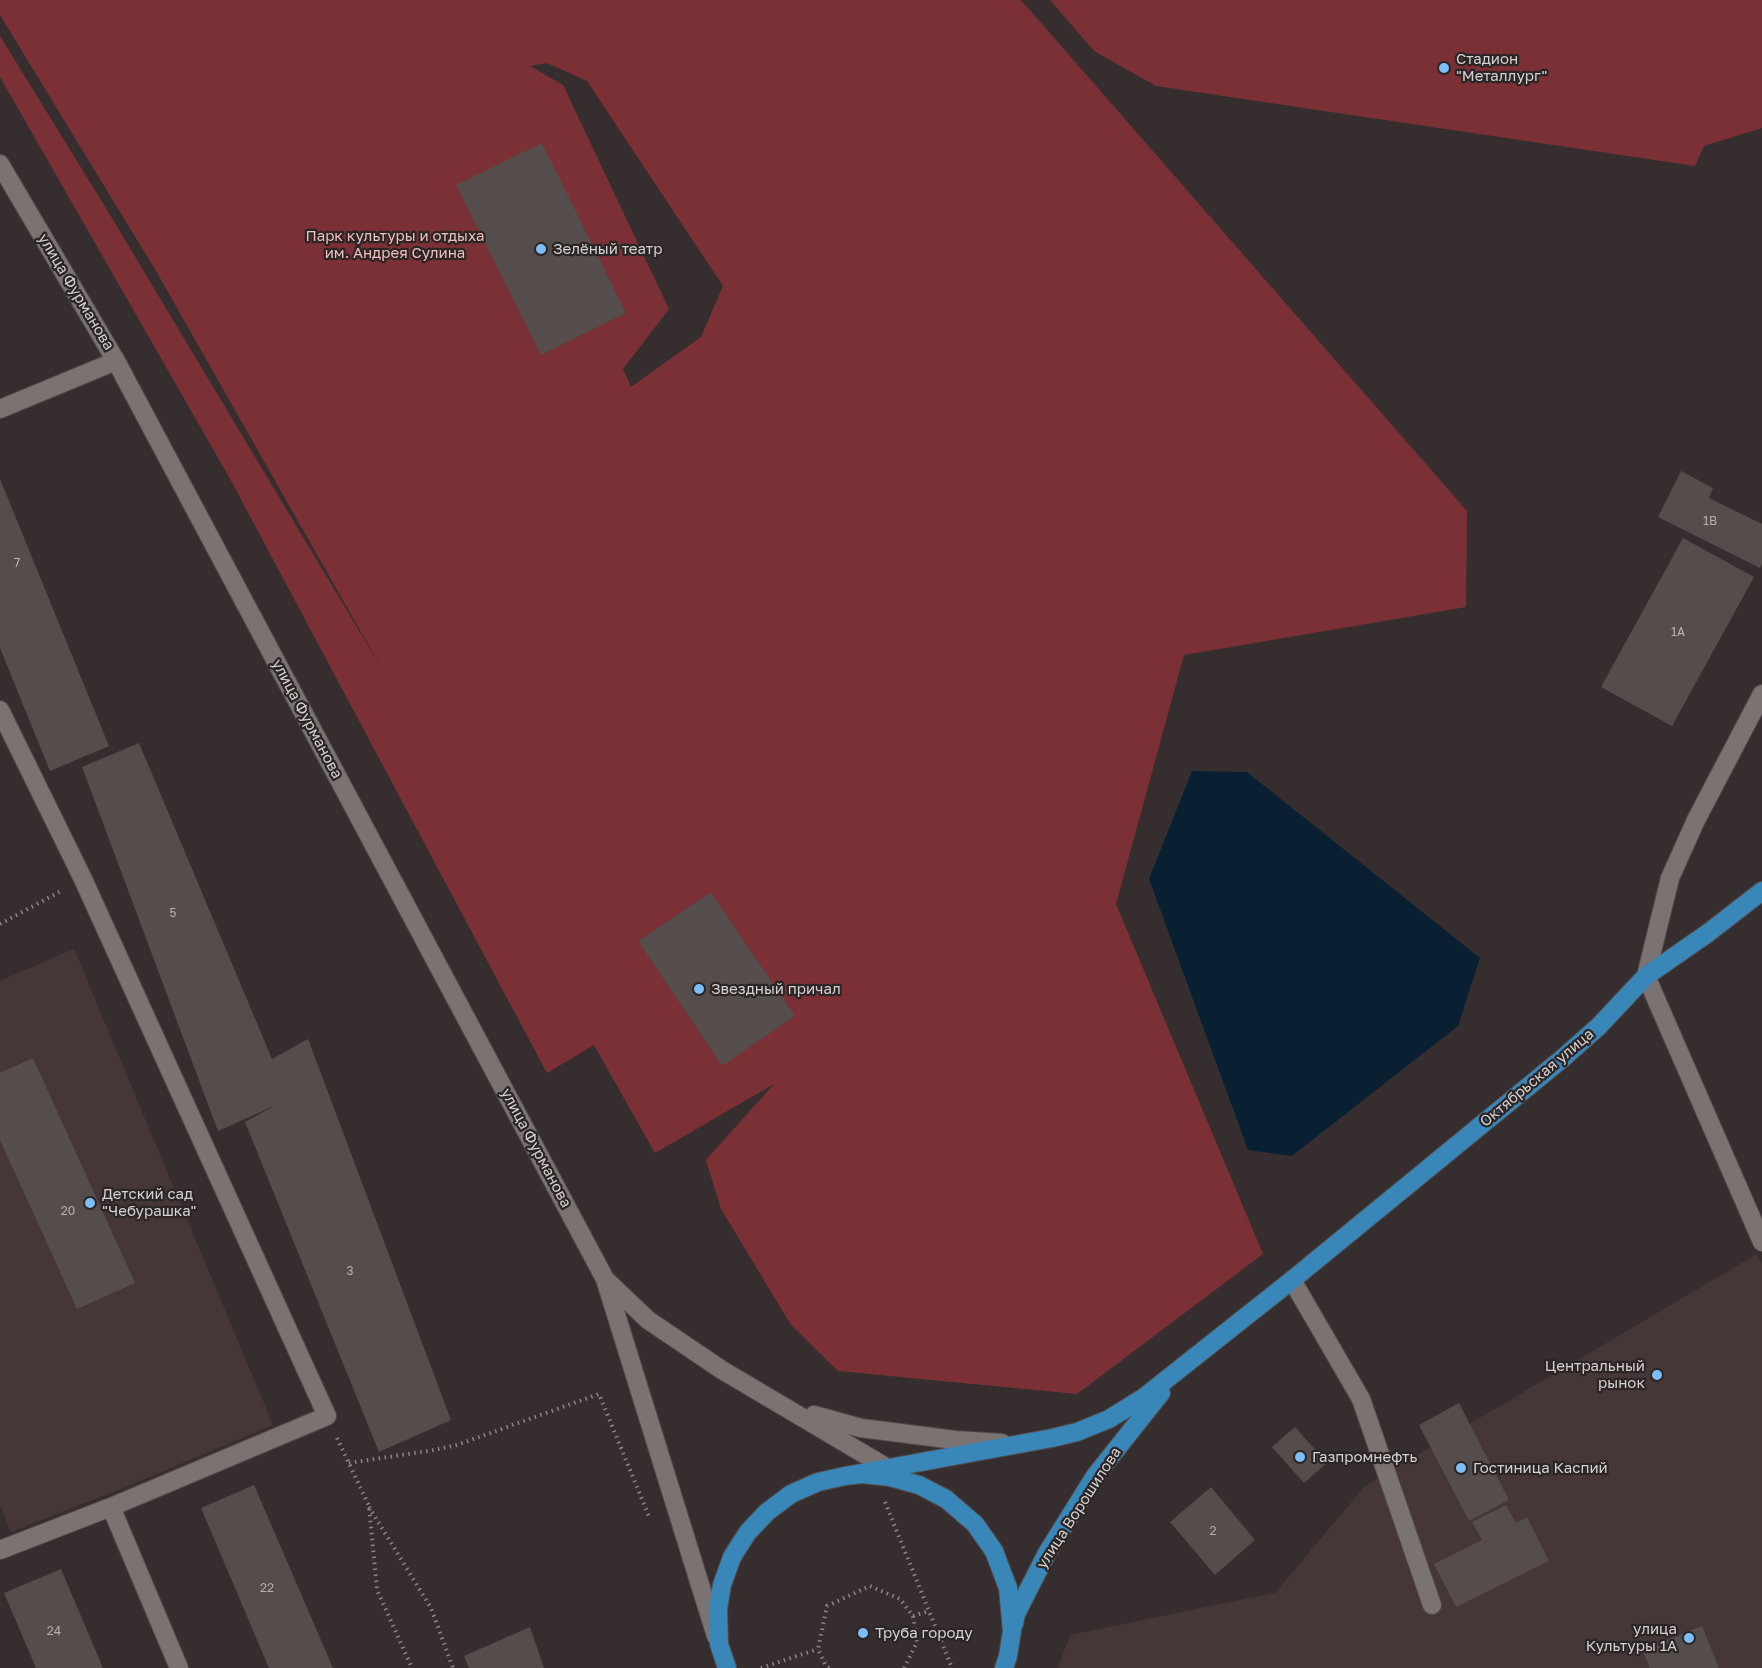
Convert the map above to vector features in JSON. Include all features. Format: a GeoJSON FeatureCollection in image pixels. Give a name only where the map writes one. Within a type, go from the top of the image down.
{"type":"FeatureCollection","features":[{"type":"Feature","properties":{"kind":"main road"},"geometry":{"type":"LineString","coordinates":[[1646,976],[1708,933],[1762,891]]}},
{"type":"Feature","properties":{"kind":"main road","name":"Октябрьская улица"},"geometry":{"type":"LineString","coordinates":[[1183,1366],[1292,1280],[1563,1058],[1599,1026],[1646,976]]}},
{"type":"Feature","properties":{"kind":"main road"},"geometry":{"type":"LineString","coordinates":[[727,1668],[719,1644],[718,1609],[722,1585],[732,1557],[748,1532],[767,1512],[791,1494],[818,1482],[886,1467],[1077,1432],[1109,1419],[1143,1398],[1183,1366]]}},
{"type":"Feature","properties":{"kind":"main road","name":"улица Ворошилова"},"geometry":{"type":"LineString","coordinates":[[1012,1631],[1016,1614],[1047,1553],[1095,1476],[1183,1366]]}},
{"type":"Feature","properties":{"kind":"main road"},"geometry":{"type":"LineString","coordinates":[[854,1475],[890,1477],[919,1485],[946,1499],[975,1524],[994,1551],[1008,1588],[1012,1631],[1004,1668]]}},
{"type":"Feature","properties":{"kind":"street","name":"улица Фурманова"},"geometry":{"type":"LineString","coordinates":[[0,165],[116,361],[605,1279]]}},
{"type":"Feature","properties":{"kind":"street"},"geometry":{"type":"LineString","coordinates":[[0,409],[116,361]]}},
{"type":"Feature","properties":{"kind":"street","name":"Октябрьская улица"},"geometry":{"type":"LineString","coordinates":[[1646,976],[1670,878],[1695,820],[1762,694]]}},
{"type":"Feature","properties":{"kind":"street"},"geometry":{"type":"LineString","coordinates":[[0,710],[83,879],[327,1416],[111,1507],[0,1550]]}},
{"type":"Feature","properties":{"kind":"street"},"geometry":{"type":"LineString","coordinates":[[1646,976],[1762,1242]]}},
{"type":"Feature","properties":{"kind":"street"},"geometry":{"type":"LineString","coordinates":[[605,1279],[648,1320],[722,1370],[919,1485]]}},
{"type":"Feature","properties":{"kind":"street"},"geometry":{"type":"LineString","coordinates":[[605,1279],[719,1644]]}},
{"type":"Feature","properties":{"kind":"street"},"geometry":{"type":"LineString","coordinates":[[1292,1280],[1361,1399],[1432,1605]]}},
{"type":"Feature","properties":{"kind":"street"},"geometry":{"type":"LineString","coordinates":[[768,1396],[816,1416],[861,1428],[955,1440],[1022,1443]]}},
{"type":"Feature","properties":{"kind":"street"},"geometry":{"type":"LineString","coordinates":[[111,1507],[179,1668]]}},
{"type":"Feature","properties":{"kind":"path"},"geometry":{"type":"LineString","coordinates":[[0,924],[83,879]]}},
{"type":"Feature","properties":{"kind":"path"},"geometry":{"type":"LineString","coordinates":[[453,1668],[431,1608],[369,1506],[349,1463],[456,1445],[599,1394]]}},
{"type":"Feature","properties":{"kind":"path"},"geometry":{"type":"LineString","coordinates":[[854,1475],[883,1497],[952,1668]]}},
{"type":"Feature","properties":{"kind":"path"},"geometry":{"type":"LineString","coordinates":[[369,1506],[377,1590],[412,1668]]}},
{"type":"Feature","properties":{"kind":"path"},"geometry":{"type":"LineString","coordinates":[[829,1668],[818,1649],[827,1606],[870,1586],[900,1599],[913,1616],[917,1642],[904,1668]]}},
{"type":"Feature","properties":{"kind":"path"},"geometry":{"type":"LineString","coordinates":[[913,1616],[928,1611]]}},
{"type":"Feature","properties":{"kind":"path"},"geometry":{"type":"LineString","coordinates":[[761,1668],[818,1649]]}},
{"type":"Feature","properties":{"kind":"shaded area","name":"Детский сад \"Чебурашка\""},"geometry":{"type":"Polygon","coordinates":[[[74,949],[273,1425],[11,1532],[0,1505],[0,981],[74,949]]]}},
{"type":"Feature","properties":{"kind":"shaded area","name":"Центральный рынок"},"geometry":{"type":"Polygon","coordinates":[[[1757,1254],[1762,1264],[1762,1668],[1058,1668],[1070,1635],[1275,1593],[1365,1486],[1757,1254]]]}},
{"type":"Feature","properties":{"kind":"green space","name":"Парк культуры и отдыха им. Андрея Сулина"},"geometry":{"type":"Polygon","coordinates":[[[0,0],[1021,0],[1467,511],[1466,607],[1184,655],[1116,904],[1263,1254],[1077,1394],[838,1371],[791,1325],[721,1209],[706,1160],[774,1084],[655,1153],[594,1045],[547,1073],[229,477],[0,77],[0,36],[112,218],[382,669],[156,271],[0,15],[0,0]],[[547,63],[530,66],[563,85],[669,309],[623,369],[631,387],[701,337],[723,286],[587,81],[547,63]]]}},
{"type":"Feature","properties":{"kind":"green space","name":"Стадион \"Металлург\""},"geometry":{"type":"Polygon","coordinates":[[[1050,0],[1762,0],[1762,128],[1704,146],[1695,166],[1156,86],[1094,51],[1050,0]]]}},
{"type":"Feature","properties":{"kind":"water"},"geometry":{"type":"Polygon","coordinates":[[[1192,771],[1247,772],[1480,958],[1458,1026],[1292,1156],[1248,1150],[1149,879],[1192,771]]]}},
{"type":"Feature","properties":{"kind":"building","name":"Зелёный театр"},"geometry":{"type":"Polygon","coordinates":[[[542,143],[626,313],[541,355],[456,185],[542,143]]]}},
{"type":"Feature","properties":{"kind":"building"},"geometry":{"type":"Polygon","coordinates":[[[1681,471],[1713,488],[1709,498],[1762,524],[1762,564],[1760,568],[1658,517],[1681,471]]]}},
{"type":"Feature","properties":{"kind":"building"},"geometry":{"type":"Polygon","coordinates":[[[0,479],[109,746],[50,771],[0,648],[0,479]]]}},
{"type":"Feature","properties":{"kind":"building"},"geometry":{"type":"Polygon","coordinates":[[[1683,538],[1754,577],[1672,726],[1601,687],[1683,538]]]}},
{"type":"Feature","properties":{"kind":"building"},"geometry":{"type":"Polygon","coordinates":[[[139,743],[272,1059],[308,1039],[451,1420],[379,1452],[245,1122],[276,1105],[218,1131],[82,767],[139,743]]]}},
{"type":"Feature","properties":{"kind":"building"},"geometry":{"type":"Polygon","coordinates":[[[711,892],[795,1016],[722,1066],[638,941],[711,892]]]}},
{"type":"Feature","properties":{"kind":"building"},"geometry":{"type":"Polygon","coordinates":[[[33,1058],[135,1283],[77,1309],[0,1140],[0,1073],[33,1058]]]}},
{"type":"Feature","properties":{"kind":"building"},"geometry":{"type":"Polygon","coordinates":[[[1459,1403],[1509,1500],[1469,1521],[1419,1425],[1459,1403]]]}},
{"type":"Feature","properties":{"kind":"building"},"geometry":{"type":"Polygon","coordinates":[[[1295,1427],[1327,1463],[1304,1483],[1272,1447],[1295,1427]]]}},
{"type":"Feature","properties":{"kind":"building"},"geometry":{"type":"Polygon","coordinates":[[[254,1485],[333,1668],[269,1668],[201,1508],[254,1485]]]}},
{"type":"Feature","properties":{"kind":"building"},"geometry":{"type":"Polygon","coordinates":[[[1211,1487],[1255,1540],[1215,1575],[1170,1522],[1211,1487]]]}},
{"type":"Feature","properties":{"kind":"building"},"geometry":{"type":"Polygon","coordinates":[[[1506,1505],[1516,1523],[1527,1517],[1549,1561],[1456,1607],[1434,1564],[1482,1540],[1472,1522],[1506,1505]]]}},
{"type":"Feature","properties":{"kind":"building"},"geometry":{"type":"Polygon","coordinates":[[[61,1569],[103,1668],[36,1668],[4,1593],[61,1569]]]}},
{"type":"Feature","properties":{"kind":"building","name":"улица Культуры 1А"},"geometry":{"type":"Polygon","coordinates":[[[1702,1626],[1719,1668],[1650,1668],[1642,1650],[1702,1626]]]}},
{"type":"Feature","properties":{"kind":"building"},"geometry":{"type":"Polygon","coordinates":[[[530,1627],[544,1668],[469,1668],[464,1656],[530,1627]]]}},
{"type":"Feature","properties":{"kind":"place","name":"Стадион \"Металлург\""},"geometry":{"type":"Point","coordinates":[1444,68]}},
{"type":"Feature","properties":{"kind":"place","name":"Зелёный театр"},"geometry":{"type":"Point","coordinates":[541,249]}},
{"type":"Feature","properties":{"kind":"place","name":"Звездный причал"},"geometry":{"type":"Point","coordinates":[699,989]}},
{"type":"Feature","properties":{"kind":"place","name":"Детский сад \"Чебурашка\""},"geometry":{"type":"Point","coordinates":[90,1203]}},
{"type":"Feature","properties":{"kind":"place","name":"Центральный рынок"},"geometry":{"type":"Point","coordinates":[1657,1375]}},
{"type":"Feature","properties":{"kind":"place","name":"Газпромнефть"},"geometry":{"type":"Point","coordinates":[1300,1457]}},
{"type":"Feature","properties":{"kind":"place","name":"Гостиница Каспий"},"geometry":{"type":"Point","coordinates":[1461,1468]}},
{"type":"Feature","properties":{"kind":"place","name":"Труба городу"},"geometry":{"type":"Point","coordinates":[863,1633]}},
{"type":"Feature","properties":{"kind":"place","name":"улица Культуры 1А"},"geometry":{"type":"Point","coordinates":[1689,1638]}}]}
